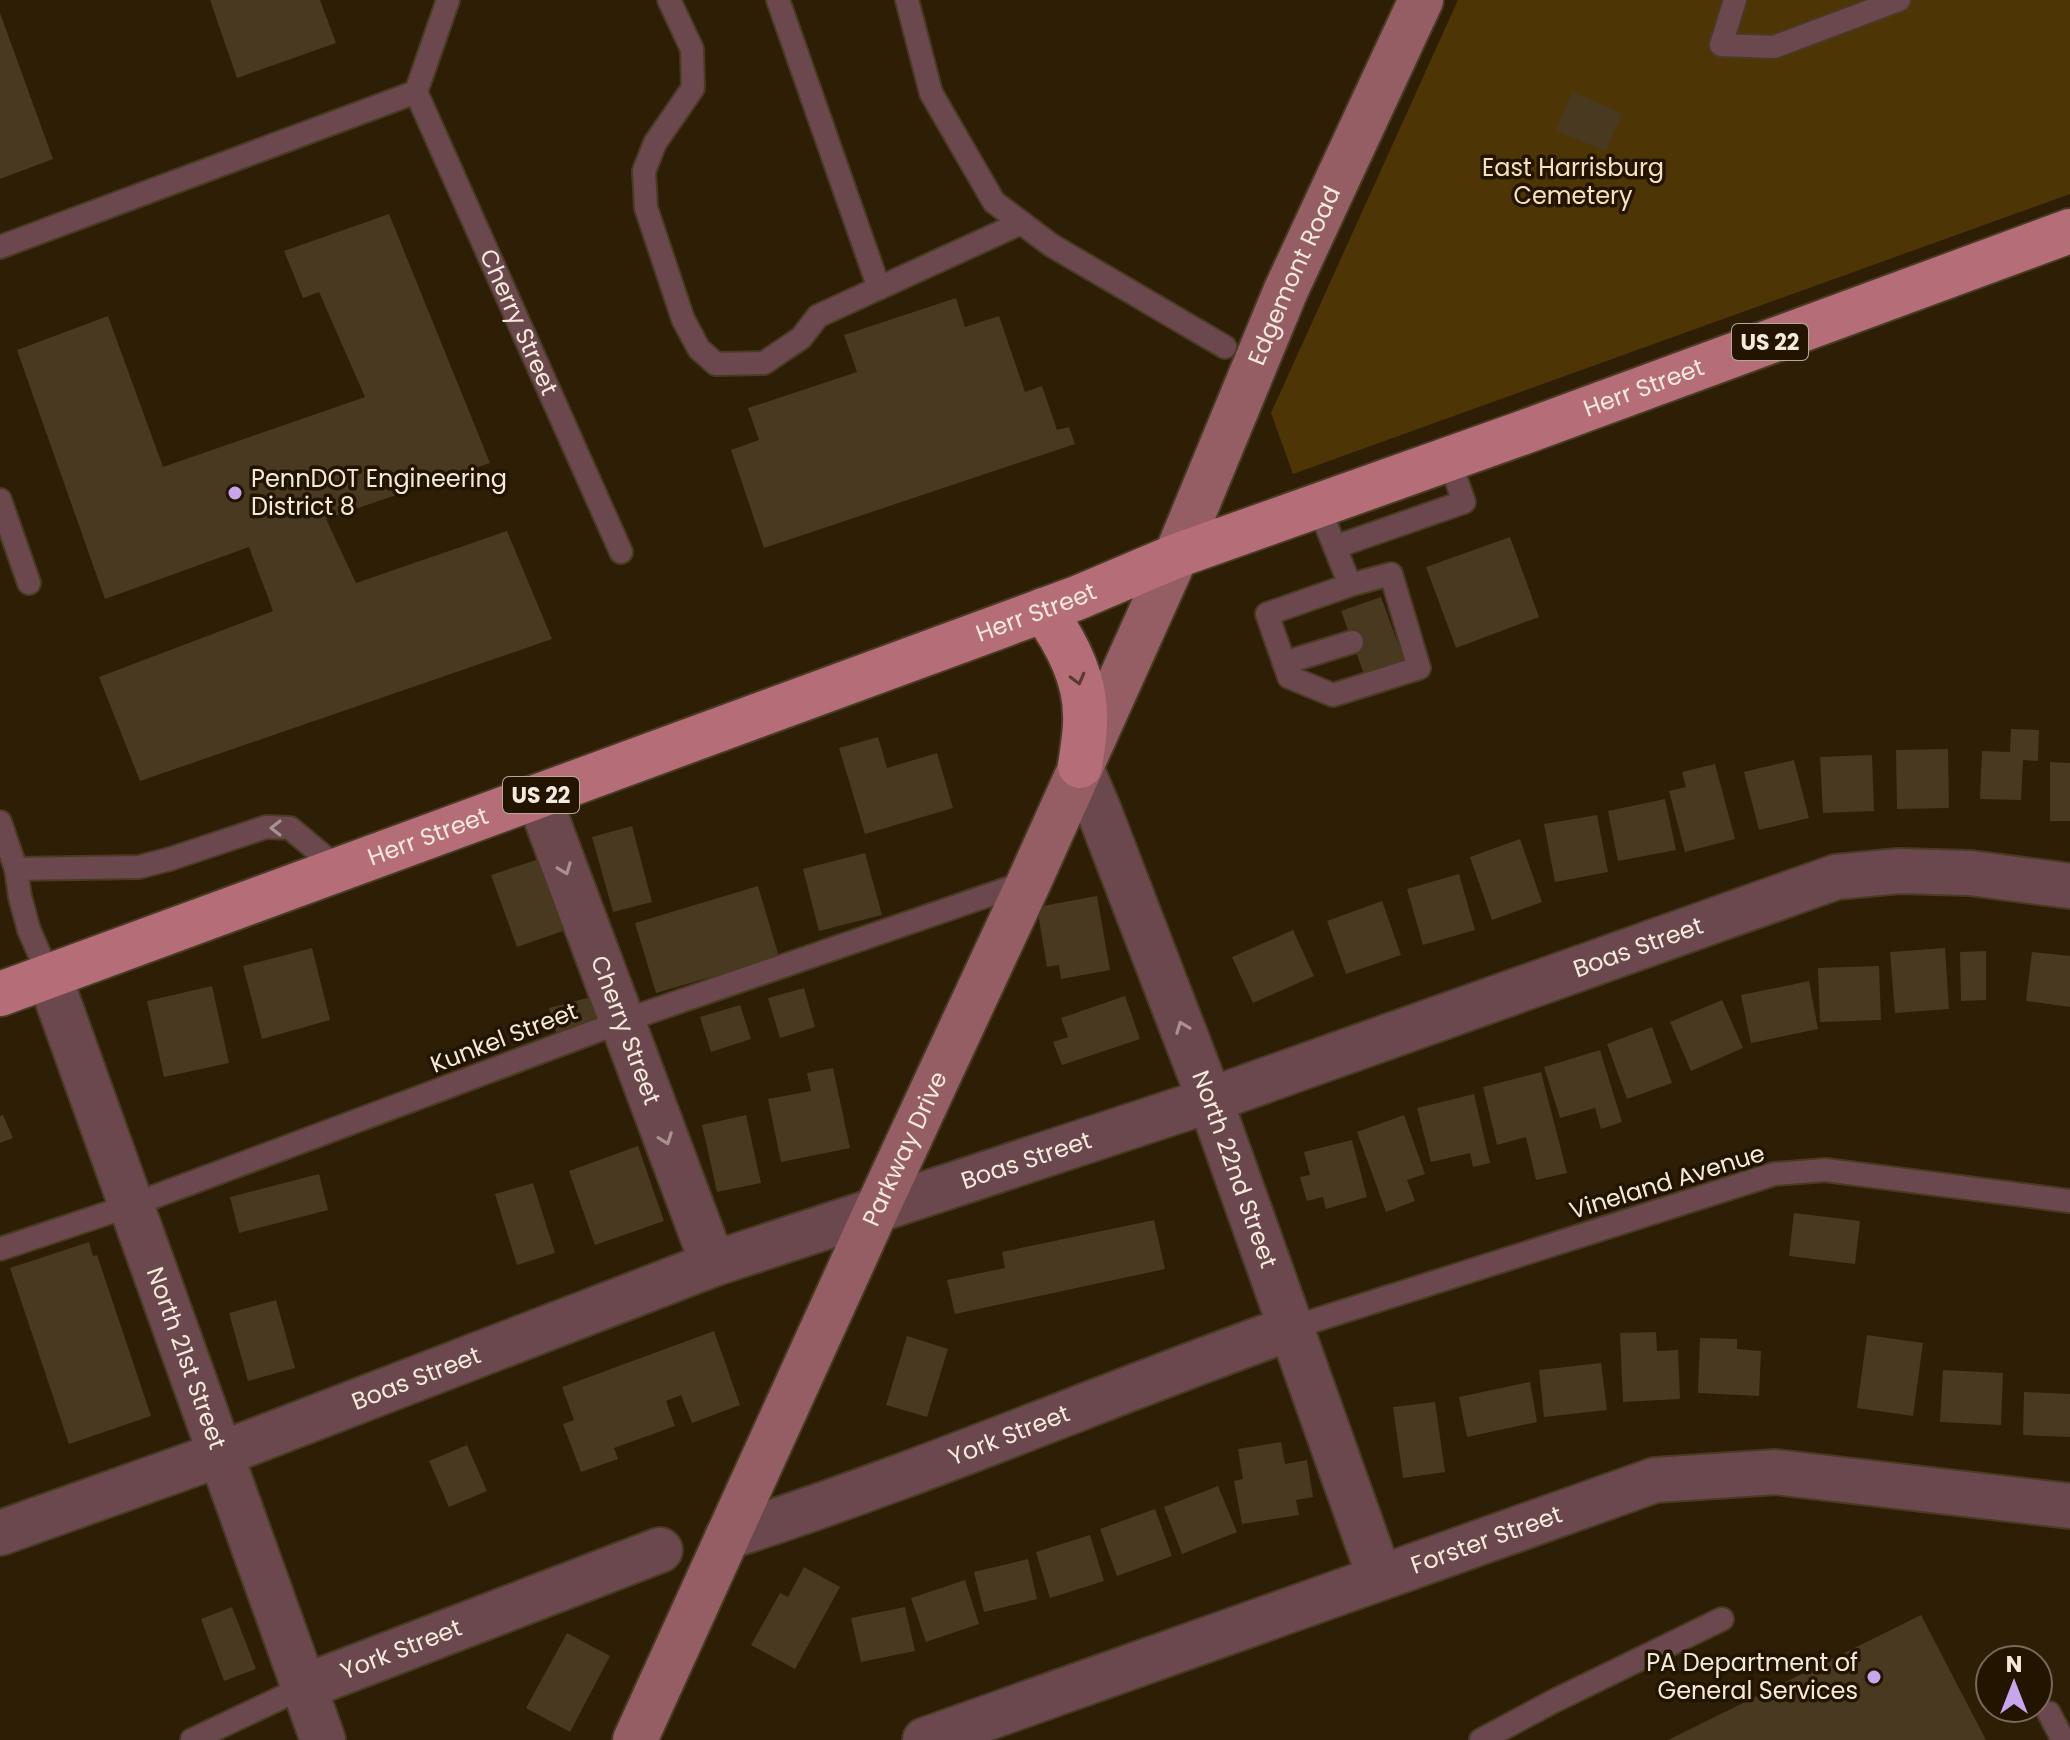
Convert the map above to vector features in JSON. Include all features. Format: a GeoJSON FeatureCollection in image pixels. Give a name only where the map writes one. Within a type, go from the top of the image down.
{"type":"FeatureCollection","features":[{"type":"Feature","properties":{"kind":"main road","name":"Herr Street"},"geometry":{"type":"LineString","coordinates":[[0,994],[1043,610],[1176,556],[2070,231]]}},
{"type":"Feature","properties":{"kind":"main road"},"geometry":{"type":"LineString","coordinates":[[1043,610],[1060,633],[1081,688],[1085,714],[1080,766]]}},
{"type":"Feature","properties":{"kind":"street","name":"Edgemont Road"},"geometry":{"type":"LineString","coordinates":[[1176,556],[1286,290],[1421,0]]}},
{"type":"Feature","properties":{"kind":"street","name":"Parkway Drive"},"geometry":{"type":"LineString","coordinates":[[635,1740],[1176,556]]}},
{"type":"Feature","properties":{"kind":"street","name":"North 22nd Street"},"geometry":{"type":"LineString","coordinates":[[1080,766],[1210,1100],[1380,1578]]}},
{"type":"Feature","properties":{"kind":"street","name":"Cherry Street"},"geometry":{"type":"LineString","coordinates":[[538,796],[713,1264]]}},
{"type":"Feature","properties":{"kind":"street","name":"Boas Street"},"geometry":{"type":"LineString","coordinates":[[0,1533],[221,1454],[713,1264],[1210,1100],[1836,877],[1899,871],[1956,872],[2070,886]]}},
{"type":"Feature","properties":{"kind":"street","name":"North 21st Street"},"geometry":{"type":"LineString","coordinates":[[49,976],[323,1740]]}},
{"type":"Feature","properties":{"kind":"street","name":"York Street"},"geometry":{"type":"LineString","coordinates":[[727,1537],[885,1483],[1291,1328]]}},
{"type":"Feature","properties":{"kind":"street","name":"Forster Street"},"geometry":{"type":"LineString","coordinates":[[925,1740],[1002,1727],[1380,1578],[1655,1480],[1776,1472],[2070,1506]]}},
{"type":"Feature","properties":{"kind":"street","name":"York Street"},"geometry":{"type":"LineString","coordinates":[[304,1687],[660,1550]]}},
{"type":"Feature","properties":{"kind":"lane"},"geometry":{"type":"LineString","coordinates":[[0,247],[416,92],[448,0]]}},
{"type":"Feature","properties":{"kind":"lane"},"geometry":{"type":"LineString","coordinates":[[669,0],[692,49],[693,88],[655,143],[644,171],[646,208],[683,319],[699,349],[716,364],[764,363],[801,338],[818,316],[1021,223]]}},
{"type":"Feature","properties":{"kind":"lane"},"geometry":{"type":"LineString","coordinates":[[778,0],[879,288]]}},
{"type":"Feature","properties":{"kind":"lane"},"geometry":{"type":"LineString","coordinates":[[907,0],[931,93],[994,202],[1051,245],[1225,347]]}},
{"type":"Feature","properties":{"kind":"lane"},"geometry":{"type":"LineString","coordinates":[[1735,0],[1721,45],[1774,47],[1899,0]]}},
{"type":"Feature","properties":{"kind":"lane","name":"Cherry Street"},"geometry":{"type":"LineString","coordinates":[[416,92],[621,552]]}},
{"type":"Feature","properties":{"kind":"lane"},"geometry":{"type":"LineString","coordinates":[[1335,547],[1464,502],[1449,459]]}},
{"type":"Feature","properties":{"kind":"lane"},"geometry":{"type":"LineString","coordinates":[[0,500],[29,583]]}},
{"type":"Feature","properties":{"kind":"lane"},"geometry":{"type":"LineString","coordinates":[[1318,505],[1350,585]]}},
{"type":"Feature","properties":{"kind":"lane"},"geometry":{"type":"LineString","coordinates":[[1391,574],[1399,626],[1419,668],[1333,695],[1289,677],[1267,614],[1350,585],[1391,574]]}},
{"type":"Feature","properties":{"kind":"lane"},"geometry":{"type":"LineString","coordinates":[[1284,663],[1352,642]]}},
{"type":"Feature","properties":{"kind":"lane"},"geometry":{"type":"LineString","coordinates":[[0,822],[16,869],[29,930],[49,976]]}},
{"type":"Feature","properties":{"kind":"lane"},"geometry":{"type":"LineString","coordinates":[[16,869],[139,867],[266,827],[290,828],[339,869]]}},
{"type":"Feature","properties":{"kind":"lane","name":"Kunkel Street"},"geometry":{"type":"LineString","coordinates":[[0,1249],[132,1205],[623,1021],[1029,882]]}},
{"type":"Feature","properties":{"kind":"lane","name":"Vineland Avenue"},"geometry":{"type":"LineString","coordinates":[[1291,1328],[1774,1174],[1825,1170],[2070,1201]]}},
{"type":"Feature","properties":{"kind":"lane"},"geometry":{"type":"LineString","coordinates":[[1481,1740],[1722,1619]]}},
{"type":"Feature","properties":{"kind":"lane","name":"York Street"},"geometry":{"type":"LineString","coordinates":[[192,1740],[304,1687]]}},
{"type":"Feature","properties":{"kind":"green space","name":"East Harrisburg Cemetery"},"geometry":{"type":"Polygon","coordinates":[[[1458,0],[2070,0],[2070,194],[1293,474],[1271,413],[1458,0]]]}},
{"type":"Feature","properties":{"kind":"building"},"geometry":{"type":"Polygon","coordinates":[[[210,0],[320,0],[336,43],[237,78],[210,0]]]}},
{"type":"Feature","properties":{"kind":"building"},"geometry":{"type":"Polygon","coordinates":[[[0,13],[53,159],[0,179],[0,13]]]}},
{"type":"Feature","properties":{"kind":"building"},"geometry":{"type":"Polygon","coordinates":[[[1572,92],[1622,113],[1606,151],[1556,131],[1572,92]]]}},
{"type":"Feature","properties":{"kind":"building","name":"PennDOT Engineering District 8"},"geometry":{"type":"Polygon","coordinates":[[[389,214],[490,463],[326,519],[356,583],[507,531],[552,639],[140,781],[99,677],[273,611],[249,547],[105,599],[17,350],[108,316],[163,467],[365,397],[319,292],[303,298],[284,251],[389,214]]]}},
{"type":"Feature","properties":{"kind":"building"},"geometry":{"type":"Polygon","coordinates":[[[956,298],[965,327],[999,316],[1025,392],[1042,386],[1057,430],[1069,427],[1075,444],[764,548],[731,450],[759,440],[748,408],[857,372],[844,335],[956,298]]]}},
{"type":"Feature","properties":{"kind":"building"},"geometry":{"type":"Polygon","coordinates":[[[1510,537],[1539,617],[1456,648],[1426,567],[1510,537]]]}},
{"type":"Feature","properties":{"kind":"building"},"geometry":{"type":"Polygon","coordinates":[[[1381,597],[1407,668],[1367,682],[1341,611],[1381,597]]]}},
{"type":"Feature","properties":{"kind":"building"},"geometry":{"type":"Polygon","coordinates":[[[2011,729],[2039,730],[2038,761],[2023,760],[2021,800],[1980,799],[1982,751],[2010,752],[2011,729]]]}},
{"type":"Feature","properties":{"kind":"building"},"geometry":{"type":"Polygon","coordinates":[[[878,737],[887,768],[937,753],[953,808],[865,834],[839,748],[878,737]]]}},
{"type":"Feature","properties":{"kind":"building"},"geometry":{"type":"Polygon","coordinates":[[[1948,749],[1949,808],[1897,809],[1896,750],[1948,749]]]}},
{"type":"Feature","properties":{"kind":"building"},"geometry":{"type":"Polygon","coordinates":[[[1872,755],[1874,811],[1823,813],[1820,757],[1872,755]]]}},
{"type":"Feature","properties":{"kind":"building"},"geometry":{"type":"Polygon","coordinates":[[[1794,760],[1809,818],[1759,830],[1744,772],[1794,760]]]}},
{"type":"Feature","properties":{"kind":"building"},"geometry":{"type":"Polygon","coordinates":[[[2050,762],[2070,763],[2070,821],[2050,821],[2050,762]]]}},
{"type":"Feature","properties":{"kind":"building"},"geometry":{"type":"Polygon","coordinates":[[[1715,764],[1735,839],[1685,852],[1669,791],[1686,787],[1682,772],[1715,764]]]}},
{"type":"Feature","properties":{"kind":"building"},"geometry":{"type":"Polygon","coordinates":[[[1665,799],[1676,850],[1618,861],[1608,811],[1665,799]]]}},
{"type":"Feature","properties":{"kind":"building"},"geometry":{"type":"Polygon","coordinates":[[[1597,815],[1608,872],[1555,882],[1544,824],[1597,815]]]}},
{"type":"Feature","properties":{"kind":"building"},"geometry":{"type":"Polygon","coordinates":[[[632,826],[652,902],[613,912],[592,837],[632,826]]]}},
{"type":"Feature","properties":{"kind":"building"},"geometry":{"type":"Polygon","coordinates":[[[1520,839],[1542,902],[1492,920],[1470,857],[1520,839]]]}},
{"type":"Feature","properties":{"kind":"building"},"geometry":{"type":"Polygon","coordinates":[[[865,853],[882,915],[819,931],[803,869],[865,853]]]}},
{"type":"Feature","properties":{"kind":"building"},"geometry":{"type":"Polygon","coordinates":[[[539,859],[563,931],[517,947],[491,875],[539,859]]]}},
{"type":"Feature","properties":{"kind":"building"},"geometry":{"type":"Polygon","coordinates":[[[1459,874],[1475,930],[1423,945],[1407,889],[1459,874]]]}},
{"type":"Feature","properties":{"kind":"building"},"geometry":{"type":"Polygon","coordinates":[[[758,886],[779,957],[656,993],[635,923],[758,886]]]}},
{"type":"Feature","properties":{"kind":"building"},"geometry":{"type":"Polygon","coordinates":[[[1097,896],[1110,970],[1061,979],[1059,965],[1047,967],[1037,907],[1097,896]]]}},
{"type":"Feature","properties":{"kind":"building"},"geometry":{"type":"Polygon","coordinates":[[[1382,901],[1401,955],[1346,974],[1327,921],[1382,901]]]}},
{"type":"Feature","properties":{"kind":"building"},"geometry":{"type":"Polygon","coordinates":[[[1293,930],[1314,976],[1253,1003],[1232,957],[1293,930]]]}},
{"type":"Feature","properties":{"kind":"building"},"geometry":{"type":"Polygon","coordinates":[[[312,948],[330,1020],[262,1039],[243,966],[312,948]]]}},
{"type":"Feature","properties":{"kind":"building"},"geometry":{"type":"Polygon","coordinates":[[[1945,948],[1949,1009],[1895,1013],[1890,952],[1945,948]]]}},
{"type":"Feature","properties":{"kind":"building"},"geometry":{"type":"Polygon","coordinates":[[[1986,951],[1986,1000],[1961,1001],[1960,952],[1986,951]]]}},
{"type":"Feature","properties":{"kind":"building"},"geometry":{"type":"Polygon","coordinates":[[[2032,952],[2070,956],[2070,1007],[2026,1001],[2032,952]]]}},
{"type":"Feature","properties":{"kind":"building"},"geometry":{"type":"Polygon","coordinates":[[[1879,966],[1881,1020],[1820,1022],[1818,968],[1879,966]]]}},
{"type":"Feature","properties":{"kind":"building"},"geometry":{"type":"Polygon","coordinates":[[[1809,981],[1818,1029],[1751,1043],[1741,995],[1809,981]]]}},
{"type":"Feature","properties":{"kind":"building"},"geometry":{"type":"Polygon","coordinates":[[[212,986],[229,1063],[164,1077],[147,1001],[212,986]]]}},
{"type":"Feature","properties":{"kind":"building"},"geometry":{"type":"Polygon","coordinates":[[[804,988],[815,1027],[780,1038],[768,998],[804,988]]]}},
{"type":"Feature","properties":{"kind":"building"},"geometry":{"type":"Polygon","coordinates":[[[1125,996],[1140,1039],[1062,1065],[1053,1042],[1068,1037],[1061,1018],[1125,996]]]}},
{"type":"Feature","properties":{"kind":"building"},"geometry":{"type":"Polygon","coordinates":[[[591,997],[599,1026],[557,1037],[549,1008],[591,997]]]}},
{"type":"Feature","properties":{"kind":"building"},"geometry":{"type":"Polygon","coordinates":[[[1722,1000],[1743,1048],[1691,1071],[1670,1022],[1722,1000]]]}},
{"type":"Feature","properties":{"kind":"building"},"geometry":{"type":"Polygon","coordinates":[[[740,1005],[751,1039],[711,1052],[700,1017],[740,1005]]]}},
{"type":"Feature","properties":{"kind":"building"},"geometry":{"type":"Polygon","coordinates":[[[1652,1027],[1672,1083],[1627,1099],[1607,1044],[1652,1027]]]}},
{"type":"Feature","properties":{"kind":"building"},"geometry":{"type":"Polygon","coordinates":[[[1600,1050],[1622,1122],[1601,1129],[1595,1108],[1560,1118],[1544,1067],[1600,1050]]]}},
{"type":"Feature","properties":{"kind":"building"},"geometry":{"type":"Polygon","coordinates":[[[833,1068],[850,1148],[781,1162],[768,1099],[811,1091],[807,1073],[833,1068]]]}},
{"type":"Feature","properties":{"kind":"building"},"geometry":{"type":"Polygon","coordinates":[[[1541,1072],[1567,1173],[1536,1180],[1526,1137],[1497,1145],[1483,1087],[1541,1072]]]}},
{"type":"Feature","properties":{"kind":"building"},"geometry":{"type":"Polygon","coordinates":[[[1474,1094],[1490,1163],[1473,1167],[1470,1153],[1431,1162],[1417,1108],[1474,1094]]]}},
{"type":"Feature","properties":{"kind":"building"},"geometry":{"type":"Polygon","coordinates":[[[3,1115],[13,1138],[0,1143],[0,1116],[3,1115]]]}},
{"type":"Feature","properties":{"kind":"building"},"geometry":{"type":"Polygon","coordinates":[[[746,1115],[761,1183],[717,1192],[702,1125],[746,1115]]]}},
{"type":"Feature","properties":{"kind":"building"},"geometry":{"type":"Polygon","coordinates":[[[1404,1115],[1425,1174],[1407,1180],[1415,1201],[1386,1212],[1357,1132],[1404,1115]]]}},
{"type":"Feature","properties":{"kind":"building"},"geometry":{"type":"Polygon","coordinates":[[[1352,1140],[1367,1197],[1326,1209],[1323,1197],[1307,1201],[1300,1177],[1310,1175],[1304,1152],[1352,1140]]]}},
{"type":"Feature","properties":{"kind":"building"},"geometry":{"type":"Polygon","coordinates":[[[638,1146],[664,1221],[595,1245],[569,1171],[638,1146]]]}},
{"type":"Feature","properties":{"kind":"building"},"geometry":{"type":"Polygon","coordinates":[[[319,1174],[328,1210],[239,1233],[230,1197],[319,1174]]]}},
{"type":"Feature","properties":{"kind":"building"},"geometry":{"type":"Polygon","coordinates":[[[533,1183],[555,1253],[517,1265],[495,1194],[533,1183]]]}},
{"type":"Feature","properties":{"kind":"building"},"geometry":{"type":"Polygon","coordinates":[[[1794,1213],[1860,1221],[1855,1264],[1789,1256],[1794,1213]]]}},
{"type":"Feature","properties":{"kind":"building"},"geometry":{"type":"Polygon","coordinates":[[[1154,1220],[1165,1269],[955,1314],[947,1280],[1005,1268],[1002,1252],[1154,1220]]]}},
{"type":"Feature","properties":{"kind":"building"},"geometry":{"type":"Polygon","coordinates":[[[89,1242],[93,1256],[97,1255],[151,1416],[69,1444],[10,1268],[89,1242]]]}},
{"type":"Feature","properties":{"kind":"building"},"geometry":{"type":"Polygon","coordinates":[[[276,1300],[295,1368],[248,1381],[229,1313],[276,1300]]]}},
{"type":"Feature","properties":{"kind":"building"},"geometry":{"type":"Polygon","coordinates":[[[714,1331],[740,1405],[692,1423],[681,1395],[666,1401],[675,1426],[614,1448],[618,1459],[581,1472],[563,1424],[574,1420],[562,1387],[714,1331]]]}},
{"type":"Feature","properties":{"kind":"building"},"geometry":{"type":"Polygon","coordinates":[[[1656,1332],[1657,1351],[1678,1350],[1680,1399],[1623,1402],[1620,1333],[1656,1332]]]}},
{"type":"Feature","properties":{"kind":"building"},"geometry":{"type":"Polygon","coordinates":[[[1867,1335],[1923,1343],[1913,1416],[1857,1408],[1867,1335]]]}},
{"type":"Feature","properties":{"kind":"building"},"geometry":{"type":"Polygon","coordinates":[[[907,1336],[948,1349],[927,1417],[886,1405],[907,1336]]]}},
{"type":"Feature","properties":{"kind":"building"},"geometry":{"type":"Polygon","coordinates":[[[1700,1338],[1737,1339],[1737,1349],[1761,1351],[1759,1396],[1698,1393],[1700,1338]]]}},
{"type":"Feature","properties":{"kind":"building"},"geometry":{"type":"Polygon","coordinates":[[[1601,1363],[1607,1410],[1544,1417],[1539,1370],[1601,1363]]]}},
{"type":"Feature","properties":{"kind":"building"},"geometry":{"type":"Polygon","coordinates":[[[1943,1370],[2003,1373],[2001,1425],[1940,1422],[1943,1370]]]}},
{"type":"Feature","properties":{"kind":"building"},"geometry":{"type":"Polygon","coordinates":[[[1530,1382],[1537,1422],[1467,1437],[1459,1397],[1530,1382]]]}},
{"type":"Feature","properties":{"kind":"building"},"geometry":{"type":"Polygon","coordinates":[[[2024,1392],[2070,1394],[2070,1437],[2023,1435],[2024,1392]]]}},
{"type":"Feature","properties":{"kind":"building"},"geometry":{"type":"Polygon","coordinates":[[[1435,1402],[1445,1472],[1403,1478],[1393,1407],[1435,1402]]]}},
{"type":"Feature","properties":{"kind":"building"},"geometry":{"type":"Polygon","coordinates":[[[1281,1442],[1285,1464],[1307,1460],[1313,1497],[1296,1500],[1299,1515],[1242,1524],[1234,1481],[1243,1479],[1238,1449],[1281,1442]]]}},
{"type":"Feature","properties":{"kind":"building"},"geometry":{"type":"Polygon","coordinates":[[[467,1445],[487,1491],[449,1507],[429,1461],[467,1445]]]}},
{"type":"Feature","properties":{"kind":"building"},"geometry":{"type":"Polygon","coordinates":[[[1218,1486],[1237,1532],[1182,1554],[1164,1507],[1218,1486]]]}},
{"type":"Feature","properties":{"kind":"building"},"geometry":{"type":"Polygon","coordinates":[[[1155,1509],[1172,1556],[1117,1576],[1100,1529],[1155,1509]]]}},
{"type":"Feature","properties":{"kind":"building"},"geometry":{"type":"Polygon","coordinates":[[[1090,1535],[1104,1581],[1050,1598],[1036,1552],[1090,1535]]]}},
{"type":"Feature","properties":{"kind":"building"},"geometry":{"type":"Polygon","coordinates":[[[1028,1559],[1037,1599],[984,1612],[974,1572],[1028,1559]]]}},
{"type":"Feature","properties":{"kind":"building"},"geometry":{"type":"Polygon","coordinates":[[[804,1567],[840,1587],[795,1669],[751,1645],[780,1593],[788,1597],[804,1567]]]}},
{"type":"Feature","properties":{"kind":"building"},"geometry":{"type":"Polygon","coordinates":[[[965,1580],[979,1624],[926,1642],[911,1598],[965,1580]]]}},
{"type":"Feature","properties":{"kind":"building"},"geometry":{"type":"Polygon","coordinates":[[[232,1607],[256,1669],[224,1681],[201,1619],[232,1607]]]}},
{"type":"Feature","properties":{"kind":"building"},"geometry":{"type":"Polygon","coordinates":[[[905,1607],[915,1651],[861,1662],[851,1618],[905,1607]]]}},
{"type":"Feature","properties":{"kind":"building","name":"PA Department of General Services"},"geometry":{"type":"Polygon","coordinates":[[[1921,1615],[1974,1717],[1974,1724],[1978,1724],[1986,1740],[1668,1740],[1921,1615]]]}},
{"type":"Feature","properties":{"kind":"building"},"geometry":{"type":"Polygon","coordinates":[[[567,1633],[610,1656],[570,1732],[526,1708],[567,1633]]]}},
{"type":"Feature","properties":{"kind":"place","name":"PennDOT Engineering District 8"},"geometry":{"type":"Point","coordinates":[235,493]}},
{"type":"Feature","properties":{"kind":"place","name":"PA Department of General Services"},"geometry":{"type":"Point","coordinates":[1874,1677]}}]}
